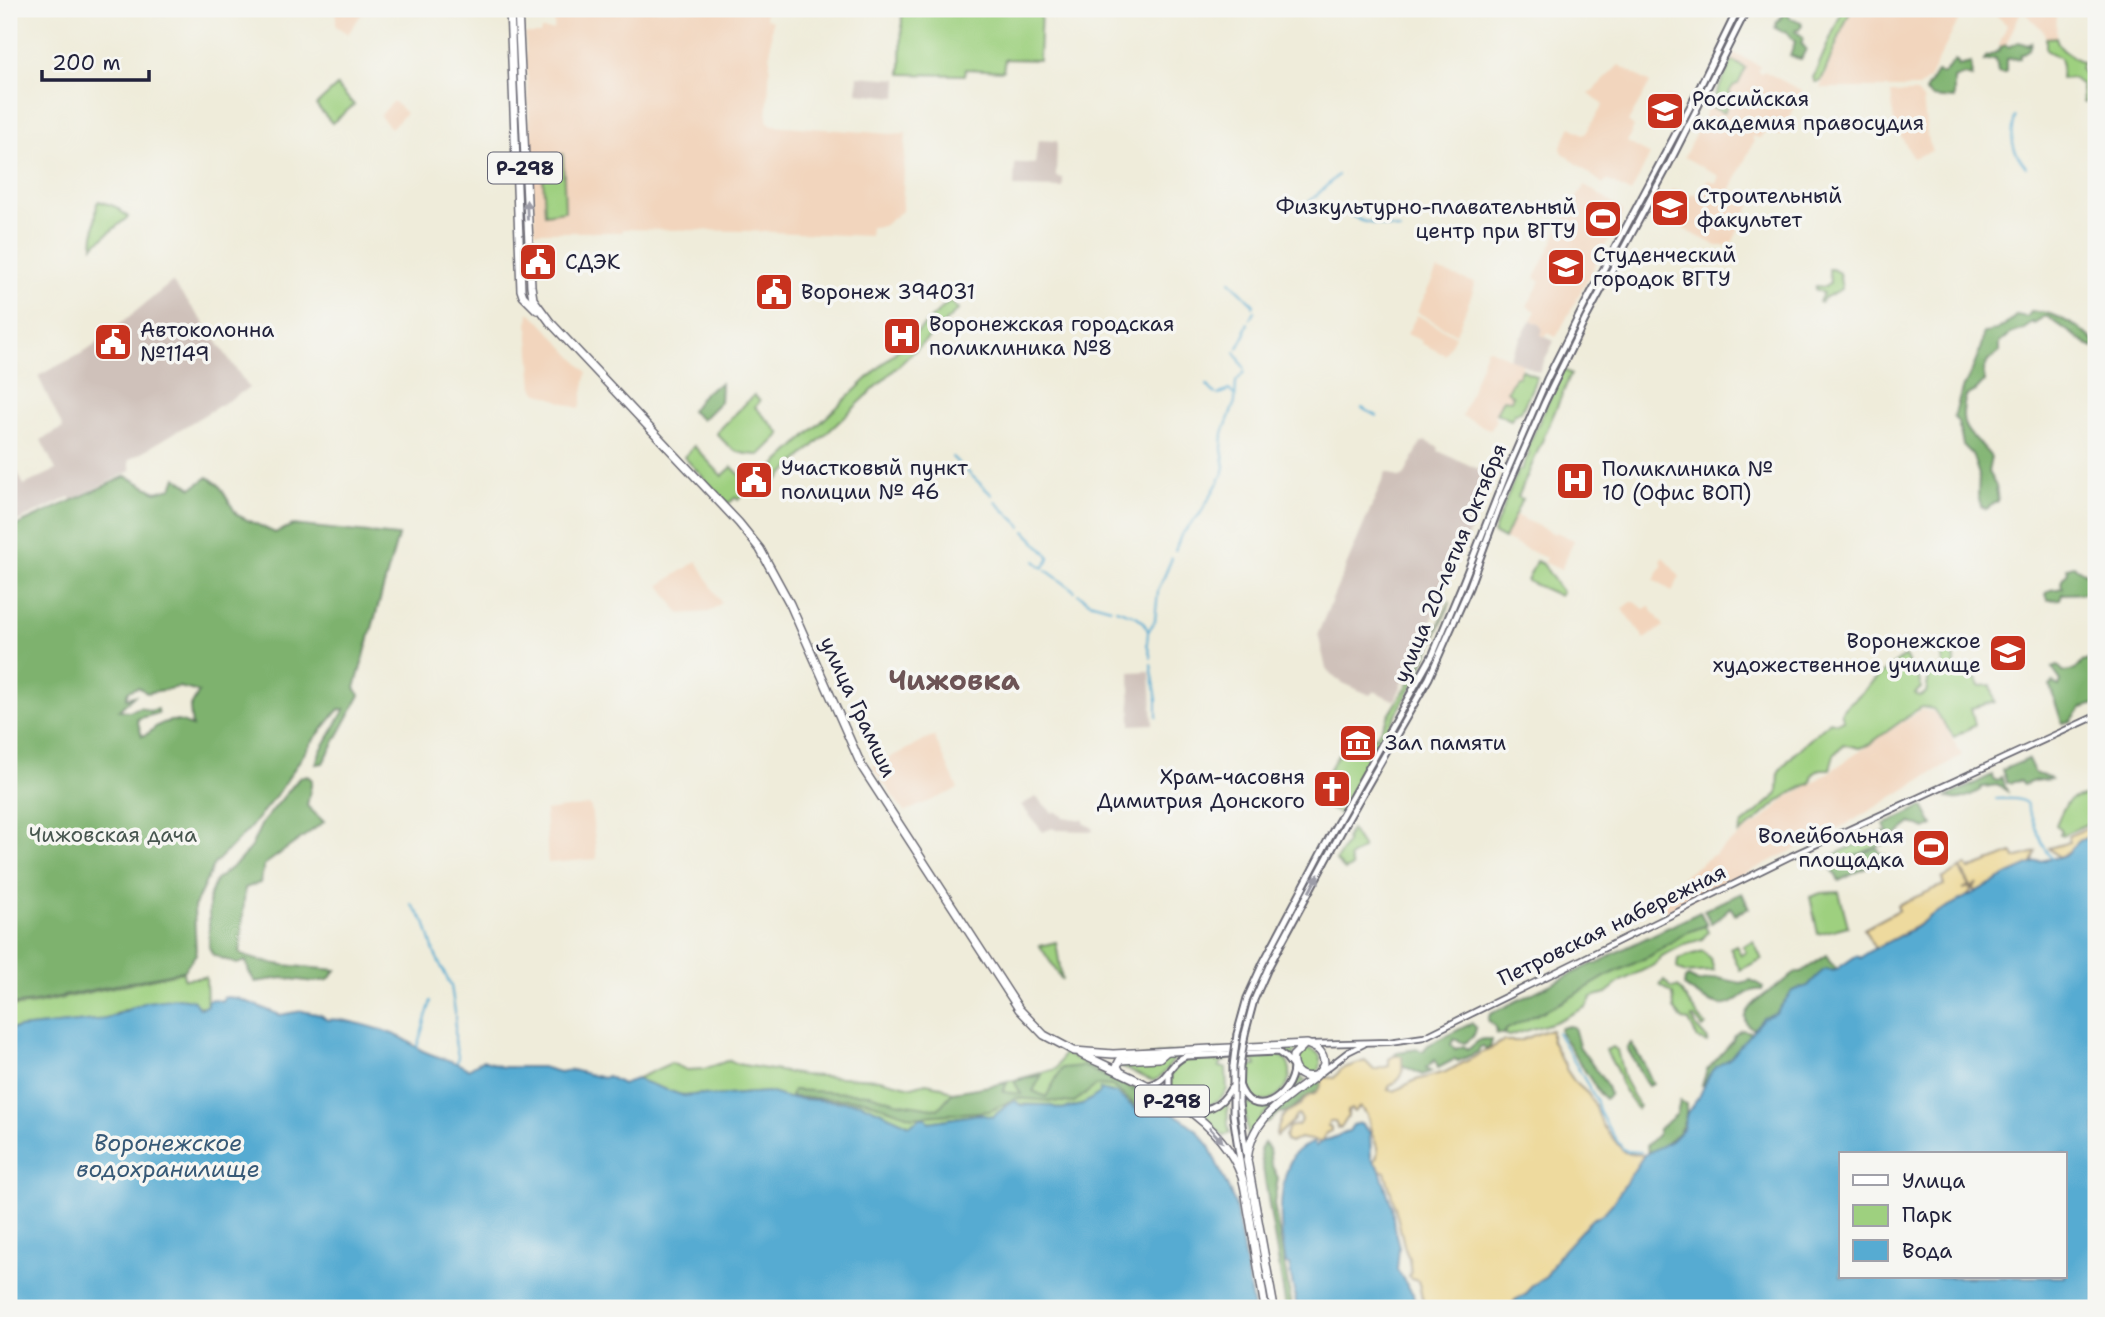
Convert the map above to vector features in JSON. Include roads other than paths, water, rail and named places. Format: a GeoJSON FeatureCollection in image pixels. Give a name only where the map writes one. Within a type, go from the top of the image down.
{"type":"FeatureCollection","features":[{"type":"Feature","properties":{"kind":"highway","name":"Р-298"},"geometry":{"type":"LineString","coordinates":[[510,9],[517,85]]}},
{"type":"Feature","properties":{"kind":"highway","name":"Р-298"},"geometry":{"type":"LineString","coordinates":[[517,85],[518,9]]}},
{"type":"Feature","properties":{"kind":"highway","name":"улица Грамши"},"geometry":{"type":"LineString","coordinates":[[517,85],[523,296],[751,536],[790,604],[860,764],[1019,1009],[1044,1035],[1074,1051],[1112,1054],[1238,1048]]}},
{"type":"Feature","properties":{"kind":"highway","name":"Петровская набережная"},"geometry":{"type":"LineString","coordinates":[[1238,1048],[1307,1044]]}},
{"type":"Feature","properties":{"kind":"highway"},"geometry":{"type":"LineString","coordinates":[[1274,1308],[1247,1160],[1250,1141],[1264,1117],[1318,1074],[1324,1063],[1323,1055],[1318,1049],[1307,1044],[1295,1052],[1293,1067],[1305,1077],[1318,1074]]}},
{"type":"Feature","properties":{"kind":"highway","name":"Р-298"},"geometry":{"type":"LineString","coordinates":[[1074,1051],[1147,1086],[1193,1114],[1228,1150],[1243,1180],[1265,1308]]}},
{"type":"Feature","properties":{"kind":"highway"},"geometry":{"type":"LineString","coordinates":[[1120,1073],[1117,1066],[1120,1060],[1159,1058],[1167,1051]]}},
{"type":"Feature","properties":{"kind":"main road","name":"улица 20-летия Октября"},"geometry":{"type":"LineString","coordinates":[[1236,1066],[1254,1000],[1269,966],[1347,821],[1429,678],[1545,402],[1585,320],[1667,168],[1738,9]]}},
{"type":"Feature","properties":{"kind":"main road","name":"улица 20-летия Октября"},"geometry":{"type":"LineString","coordinates":[[1243,1180],[1234,1126],[1237,1034],[1247,998],[1330,836],[1433,654],[1507,469],[1547,379],[1747,9]]}},
{"type":"Feature","properties":{"kind":"main road"},"geometry":{"type":"LineString","coordinates":[[1723,40],[1730,43]]}},
{"type":"Feature","properties":{"kind":"main road","name":"Петровская набережная"},"geometry":{"type":"LineString","coordinates":[[1307,1044],[1399,1042],[1424,1037],[1791,856],[2096,716]]}},
{"type":"Feature","properties":{"kind":"main road","name":"Петровская набережная"},"geometry":{"type":"LineString","coordinates":[[1318,1074],[1348,1052],[1368,1042]]}},
{"type":"Feature","properties":{"kind":"main road"},"geometry":{"type":"LineString","coordinates":[[1147,1086],[1160,1083],[1177,1061],[1186,1056],[1274,1052],[1286,1058],[1293,1067],[1290,1083],[1268,1103],[1247,1100],[1236,1085],[1217,1105],[1196,1110],[1172,1095],[1168,1086],[1169,1073]]}},
{"type":"Feature","properties":{"kind":"main road","name":"улица 20-летия Октября"},"geometry":{"type":"LineString","coordinates":[[1236,1085],[1247,1160]]}},
{"type":"Feature","properties":{"kind":"water"},"geometry":{"type":"Polygon","coordinates":[[[2096,833],[2096,1308],[1510,1308],[1515,1300],[1527,1294],[1531,1286],[1546,1277],[1558,1256],[1591,1220],[1604,1213],[1612,1204],[1644,1155],[1671,1141],[1683,1129],[1687,1113],[1700,1095],[1709,1075],[1729,1059],[1763,1018],[1776,1013],[1792,991],[1808,986],[1825,969],[1834,971],[1856,956],[1861,958],[1915,928],[1932,915],[2009,874],[2036,862],[2067,854],[2079,841],[2096,833]]]}},
{"type":"Feature","properties":{"kind":"water","name":"Воронежское водохранилище"},"geometry":{"type":"Polygon","coordinates":[[[224,997],[237,998],[280,1015],[302,1011],[321,1015],[327,1020],[342,1020],[374,1028],[400,1037],[423,1051],[468,1069],[483,1060],[502,1067],[542,1067],[559,1072],[572,1070],[603,1078],[607,1076],[622,1084],[636,1079],[684,1096],[768,1092],[788,1098],[861,1103],[910,1125],[920,1118],[926,1118],[929,1122],[979,1114],[993,1117],[1015,1101],[1021,1105],[1047,1105],[1061,1109],[1082,1105],[1100,1093],[1100,1089],[1116,1093],[1142,1114],[1149,1110],[1164,1109],[1181,1118],[1197,1130],[1208,1144],[1235,1203],[1253,1308],[9,1308],[9,1029],[106,1019],[146,1002],[179,998],[193,1000],[199,1008],[207,1006],[208,1000],[222,1001],[224,997]]]}},
{"type":"Feature","properties":{"kind":"water"},"geometry":{"type":"Polygon","coordinates":[[[1361,1123],[1370,1133],[1371,1157],[1380,1170],[1392,1207],[1399,1247],[1397,1270],[1419,1308],[1297,1308],[1289,1265],[1286,1264],[1281,1226],[1281,1201],[1289,1164],[1294,1154],[1303,1147],[1313,1143],[1316,1146],[1361,1123]]]}},
{"type":"Feature","properties":{"kind":"waterway"},"geometry":{"type":"LineString","coordinates":[[2015,117],[2013,143],[2017,155],[2026,167]]}},
{"type":"Feature","properties":{"kind":"waterway"},"geometry":{"type":"LineString","coordinates":[[1304,207],[1338,175]]}},
{"type":"Feature","properties":{"kind":"waterway"},"geometry":{"type":"LineString","coordinates":[[1346,213],[1362,221],[1400,230]]}},
{"type":"Feature","properties":{"kind":"waterway"},"geometry":{"type":"LineString","coordinates":[[1230,281],[1253,307]]}},
{"type":"Feature","properties":{"kind":"waterway"},"geometry":{"type":"LineString","coordinates":[[1250,319],[1255,311]]}},
{"type":"Feature","properties":{"kind":"waterway"},"geometry":{"type":"LineString","coordinates":[[1238,348],[1248,323]]}},
{"type":"Feature","properties":{"kind":"waterway"},"geometry":{"type":"LineString","coordinates":[[1235,352],[1244,368]]}},
{"type":"Feature","properties":{"kind":"waterway"},"geometry":{"type":"LineString","coordinates":[[1175,551],[1181,535],[1200,514],[1223,474],[1223,433],[1235,402],[1236,382],[1244,372]]}},
{"type":"Feature","properties":{"kind":"waterway"},"geometry":{"type":"LineString","coordinates":[[1207,385],[1215,394]]}},
{"type":"Feature","properties":{"kind":"waterway"},"geometry":{"type":"LineString","coordinates":[[1218,395],[1229,390],[1234,395]]}},
{"type":"Feature","properties":{"kind":"waterway"},"geometry":{"type":"LineString","coordinates":[[1362,408],[1377,416]]}},
{"type":"Feature","properties":{"kind":"waterway"},"geometry":{"type":"LineString","coordinates":[[952,457],[992,495]]}},
{"type":"Feature","properties":{"kind":"waterway"},"geometry":{"type":"LineString","coordinates":[[995,501],[1022,527]]}},
{"type":"Feature","properties":{"kind":"waterway"},"geometry":{"type":"LineString","coordinates":[[1025,531],[1049,556],[1043,568]]}},
{"type":"Feature","properties":{"kind":"waterway"},"geometry":{"type":"LineString","coordinates":[[1151,658],[1147,644],[1148,632],[1155,620],[1158,591],[1172,558]]}},
{"type":"Feature","properties":{"kind":"waterway"},"geometry":{"type":"LineString","coordinates":[[1035,561],[1042,567]]}},
{"type":"Feature","properties":{"kind":"waterway"},"geometry":{"type":"LineString","coordinates":[[1046,570],[1075,591]]}},
{"type":"Feature","properties":{"kind":"waterway"},"geometry":{"type":"LineString","coordinates":[[1078,594],[1089,602],[1111,608]]}},
{"type":"Feature","properties":{"kind":"waterway"},"geometry":{"type":"LineString","coordinates":[[1116,609],[1139,618],[1148,631]]}},
{"type":"Feature","properties":{"kind":"waterway"},"geometry":{"type":"LineString","coordinates":[[1151,664],[1157,717]]}},
{"type":"Feature","properties":{"kind":"waterway"},"geometry":{"type":"LineString","coordinates":[[1996,799],[2015,799],[2026,803],[2042,843],[2052,859]]}},
{"type":"Feature","properties":{"kind":"waterway"},"geometry":{"type":"LineString","coordinates":[[411,904],[425,922],[434,952],[451,986],[457,1062]]}},
{"type":"Feature","properties":{"kind":"waterway"},"geometry":{"type":"LineString","coordinates":[[417,1047],[431,1001]]}},
{"type":"Feature","properties":{"kind":"waterway"},"geometry":{"type":"LineString","coordinates":[[1557,1032],[1596,1099],[1609,1129],[1623,1149],[1641,1152]]}},
{"type":"Feature","properties":{"kind":"place","name":"Российская академия правосудия"},"geometry":{"type":"Point","coordinates":[1665,111]}},
{"type":"Feature","properties":{"kind":"place","name":"Строительный факультет"},"geometry":{"type":"Point","coordinates":[1670,208]}},
{"type":"Feature","properties":{"kind":"place","name":"Физкультурно-плавательный центр при ВГТУ"},"geometry":{"type":"Point","coordinates":[1603,219]}},
{"type":"Feature","properties":{"kind":"place","name":"СДЭК"},"geometry":{"type":"Point","coordinates":[538,262]}},
{"type":"Feature","properties":{"kind":"place","name":"Студенческий городок ВГТУ"},"geometry":{"type":"Point","coordinates":[1566,267]}},
{"type":"Feature","properties":{"kind":"place","name":"Воронеж 394031"},"geometry":{"type":"Point","coordinates":[774,292]}},
{"type":"Feature","properties":{"kind":"place","name":"Воронежская городская поликлиника №8"},"geometry":{"type":"Point","coordinates":[902,336]}},
{"type":"Feature","properties":{"kind":"place","name":"Автоколонна №1149"},"geometry":{"type":"Point","coordinates":[113,342]}},
{"type":"Feature","properties":{"kind":"place","name":"Участковый пункт полиции № 46"},"geometry":{"type":"Point","coordinates":[754,480]}},
{"type":"Feature","properties":{"kind":"place","name":"Поликлиника № 10 (Офис ВОП)"},"geometry":{"type":"Point","coordinates":[1575,481]}},
{"type":"Feature","properties":{"kind":"place","name":"Воронежское художественное училище"},"geometry":{"type":"Point","coordinates":[2008,653]}},
{"type":"Feature","properties":{"kind":"place","name":"Зал памяти"},"geometry":{"type":"Point","coordinates":[1358,743]}},
{"type":"Feature","properties":{"kind":"place","name":"Храм-часовня Димитрия Донского"},"geometry":{"type":"Point","coordinates":[1332,789]}},
{"type":"Feature","properties":{"kind":"place","name":"Волейбольная площадка"},"geometry":{"type":"Point","coordinates":[1931,848]}},
{"type":"Feature","properties":{"kind":"district","name":"Чижовка"},"geometry":{"type":"Point","coordinates":[954,680]}},
{"type":"Feature","properties":{"kind":"park label","name":"Чижовская дача"},"geometry":{"type":"Point","coordinates":[113,835]}}]}
